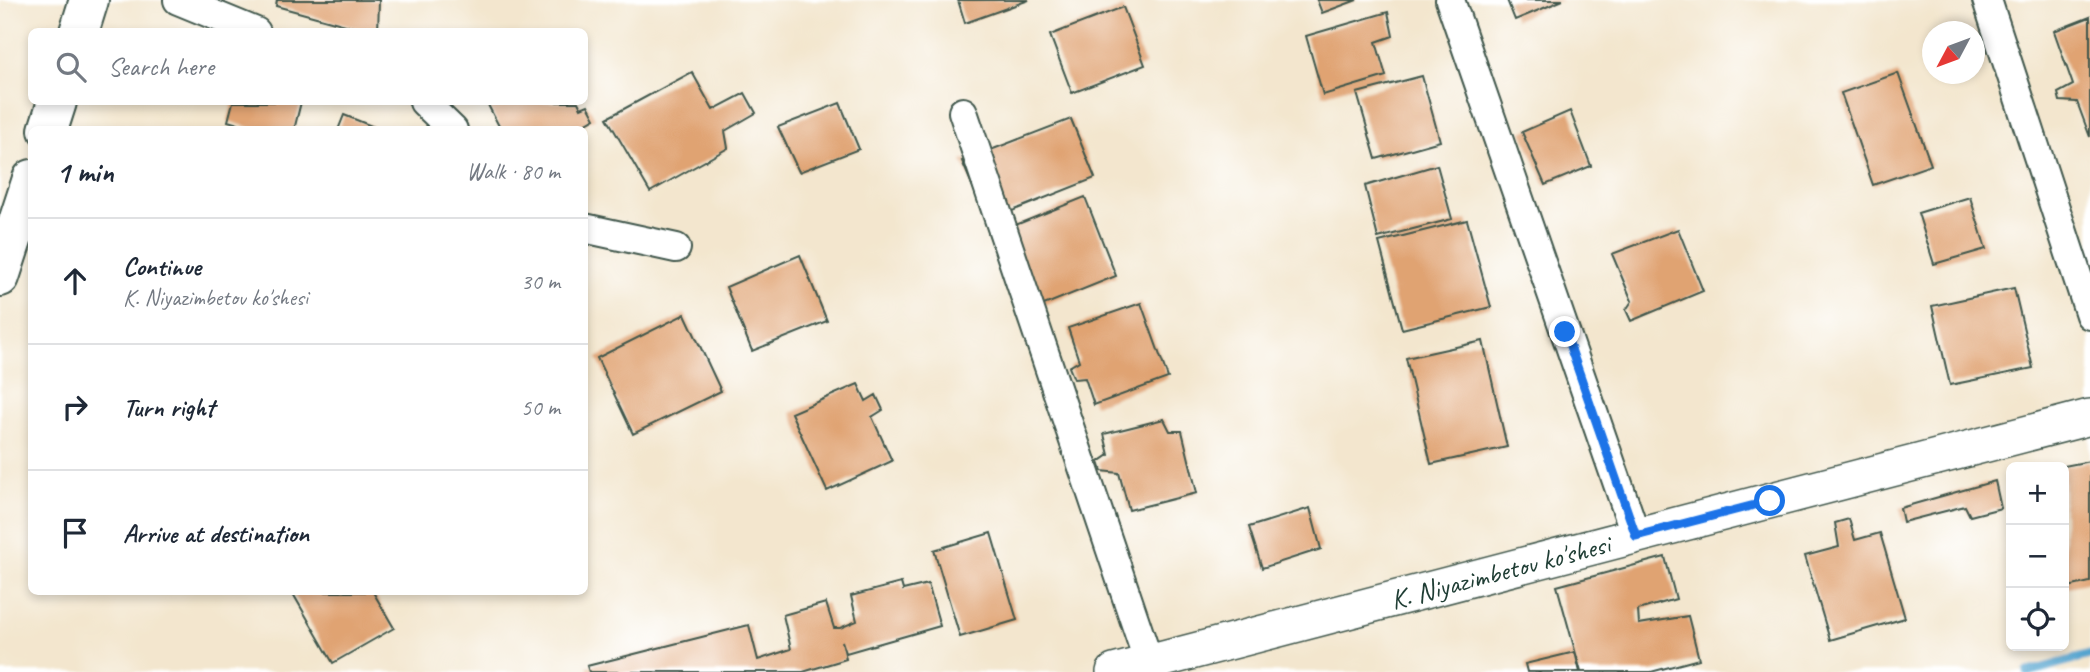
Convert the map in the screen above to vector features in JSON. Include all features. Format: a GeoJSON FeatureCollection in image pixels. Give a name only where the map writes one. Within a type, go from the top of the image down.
{"type":"FeatureCollection","features":[{"type":"Feature","properties":{"kind":"main road"},"geometry":{"type":"LineString","coordinates":[[80,28],[89,0]]}},
{"type":"Feature","properties":{"kind":"main road"},"geometry":{"type":"LineString","coordinates":[[49,126],[56,105]]}},
{"type":"Feature","properties":{"kind":"main road"},"geometry":{"type":"LineString","coordinates":[[0,277],[28,191]]}},
{"type":"Feature","properties":{"kind":"street"},"geometry":{"type":"LineString","coordinates":[[178,0],[246,28]]}},
{"type":"Feature","properties":{"kind":"street"},"geometry":{"type":"LineString","coordinates":[[1450,0],[1636,536]]}},
{"type":"Feature","properties":{"kind":"street"},"geometry":{"type":"LineString","coordinates":[[1987,0],[2090,315]]}},
{"type":"Feature","properties":{"kind":"street"},"geometry":{"type":"LineString","coordinates":[[427,105],[449,126]]}},
{"type":"Feature","properties":{"kind":"street"},"geometry":{"type":"LineString","coordinates":[[963,111],[1149,663]]}},
{"type":"Feature","properties":{"kind":"street"},"geometry":{"type":"LineString","coordinates":[[588,229],[676,248]]}},
{"type":"Feature","properties":{"kind":"street","name":"K. Niyazimbetov ko'shesi"},"geometry":{"type":"LineString","coordinates":[[1114,672],[2090,417]]}},
{"type":"Feature","properties":{"kind":"building"},"geometry":{"type":"Polygon","coordinates":[[[277,0],[379,0],[378,28],[356,28],[276,6],[277,0]]]}},
{"type":"Feature","properties":{"kind":"building"},"geometry":{"type":"Polygon","coordinates":[[[958,0],[1029,0],[965,23],[958,0]]]}},
{"type":"Feature","properties":{"kind":"building"},"geometry":{"type":"Polygon","coordinates":[[[1317,0],[1357,0],[1322,13],[1317,0]]]}},
{"type":"Feature","properties":{"kind":"building"},"geometry":{"type":"Polygon","coordinates":[[[1507,0],[1563,0],[1515,20],[1507,0]]]}},
{"type":"Feature","properties":{"kind":"building"},"geometry":{"type":"Polygon","coordinates":[[[1123,7],[1145,65],[1072,93],[1050,35],[1123,7]]]}},
{"type":"Feature","properties":{"kind":"building"},"geometry":{"type":"Polygon","coordinates":[[[1388,12],[1393,36],[1376,42],[1386,76],[1323,95],[1306,36],[1388,12]]]}},
{"type":"Feature","properties":{"kind":"building"},"geometry":{"type":"Polygon","coordinates":[[[2090,17],[2090,137],[2077,102],[2060,101],[2058,93],[2073,85],[2054,31],[2090,17]]]}},
{"type":"Feature","properties":{"kind":"building"},"geometry":{"type":"Polygon","coordinates":[[[692,72],[713,110],[745,93],[756,113],[725,131],[728,148],[650,192],[607,118],[692,72]]]}},
{"type":"Feature","properties":{"kind":"building"},"geometry":{"type":"Polygon","coordinates":[[[1898,73],[1931,165],[1873,185],[1841,93],[1898,73]]]}},
{"type":"Feature","properties":{"kind":"building"},"geometry":{"type":"Polygon","coordinates":[[[1422,76],[1440,141],[1376,159],[1357,93],[1422,76]]]}},
{"type":"Feature","properties":{"kind":"building"},"geometry":{"type":"Polygon","coordinates":[[[840,103],[859,149],[799,172],[778,127],[840,103]]]}},
{"type":"Feature","properties":{"kind":"building"},"geometry":{"type":"Polygon","coordinates":[[[232,105],[300,105],[295,126],[245,126],[228,121],[232,105]]]}},
{"type":"Feature","properties":{"kind":"building"},"geometry":{"type":"Polygon","coordinates":[[[488,105],[580,105],[581,108],[588,105],[595,118],[581,126],[499,126],[488,105]]]}},
{"type":"Feature","properties":{"kind":"building"},"geometry":{"type":"Polygon","coordinates":[[[1570,111],[1591,166],[1545,185],[1522,132],[1570,111]]]}},
{"type":"Feature","properties":{"kind":"building"},"geometry":{"type":"Polygon","coordinates":[[[344,115],[372,126],[340,126],[344,115]]]}},
{"type":"Feature","properties":{"kind":"building"},"geometry":{"type":"Polygon","coordinates":[[[1071,119],[1095,178],[987,221],[962,161],[1071,119]]]}},
{"type":"Feature","properties":{"kind":"building"},"geometry":{"type":"Polygon","coordinates":[[[1437,165],[1452,219],[1378,238],[1365,186],[1437,165]]]}},
{"type":"Feature","properties":{"kind":"building"},"geometry":{"type":"Polygon","coordinates":[[[1085,197],[1116,276],[1039,307],[1008,228],[1085,197]]]}},
{"type":"Feature","properties":{"kind":"building"},"geometry":{"type":"Polygon","coordinates":[[[1970,197],[1986,249],[1934,264],[1918,213],[1970,197]]]}},
{"type":"Feature","properties":{"kind":"building"},"geometry":{"type":"Polygon","coordinates":[[[1467,220],[1491,307],[1402,329],[1379,242],[1467,220]]]}},
{"type":"Feature","properties":{"kind":"building"},"geometry":{"type":"Polygon","coordinates":[[[1678,229],[1703,291],[1631,321],[1626,310],[1632,301],[1612,254],[1678,229]]]}},
{"type":"Feature","properties":{"kind":"building"},"geometry":{"type":"Polygon","coordinates":[[[800,255],[827,321],[752,351],[726,287],[800,255]]]}},
{"type":"Feature","properties":{"kind":"building"},"geometry":{"type":"Polygon","coordinates":[[[2014,288],[2033,368],[1950,385],[1932,306],[2014,288]]]}},
{"type":"Feature","properties":{"kind":"building"},"geometry":{"type":"Polygon","coordinates":[[[1141,303],[1168,378],[1094,405],[1085,378],[1074,379],[1069,367],[1079,361],[1068,328],[1141,303]]]}},
{"type":"Feature","properties":{"kind":"building"},"geometry":{"type":"Polygon","coordinates":[[[685,314],[721,391],[633,434],[597,358],[685,314]]]}},
{"type":"Feature","properties":{"kind":"building"},"geometry":{"type":"Polygon","coordinates":[[[1483,341],[1507,447],[1431,464],[1406,358],[1483,341]]]}},
{"type":"Feature","properties":{"kind":"building"},"geometry":{"type":"Polygon","coordinates":[[[858,384],[866,401],[876,395],[883,410],[872,417],[892,461],[827,491],[791,413],[858,384]]]}},
{"type":"Feature","properties":{"kind":"building"},"geometry":{"type":"Polygon","coordinates":[[[1164,419],[1170,431],[1182,431],[1197,493],[1129,510],[1119,473],[1102,471],[1099,462],[1109,455],[1104,434],[1164,419]]]}},
{"type":"Feature","properties":{"kind":"building"},"geometry":{"type":"Polygon","coordinates":[[[2090,461],[2090,582],[2069,587],[2069,525],[2069,465],[2090,461]]]}},
{"type":"Feature","properties":{"kind":"building"},"geometry":{"type":"Polygon","coordinates":[[[1995,481],[2001,508],[1970,516],[1965,506],[1903,522],[1900,508],[1995,481]]]}},
{"type":"Feature","properties":{"kind":"building"},"geometry":{"type":"Polygon","coordinates":[[[1310,508],[1321,549],[1262,568],[1249,527],[1310,508]]]}},
{"type":"Feature","properties":{"kind":"building"},"geometry":{"type":"Polygon","coordinates":[[[1849,519],[1855,540],[1880,533],[1905,618],[1830,640],[1805,556],[1839,547],[1835,523],[1849,519]]]}},
{"type":"Feature","properties":{"kind":"building"},"geometry":{"type":"Polygon","coordinates":[[[991,533],[1017,620],[960,637],[934,550],[991,533]]]}},
{"type":"Feature","properties":{"kind":"building"},"geometry":{"type":"Polygon","coordinates":[[[1665,557],[1676,599],[1638,610],[1639,624],[1688,616],[1699,659],[1651,672],[1581,672],[1557,586],[1665,557]]]}},
{"type":"Feature","properties":{"kind":"building"},"geometry":{"type":"Polygon","coordinates":[[[901,583],[903,590],[928,584],[940,626],[846,653],[842,641],[846,659],[803,672],[589,672],[587,666],[749,625],[758,660],[791,649],[783,615],[826,603],[834,628],[840,628],[857,621],[851,596],[901,583]]]}},
{"type":"Feature","properties":{"kind":"building"},"geometry":{"type":"Polygon","coordinates":[[[294,595],[375,595],[394,628],[333,663],[294,595]]]}},
{"type":"Feature","properties":{"kind":"building"},"geometry":{"type":"Polygon","coordinates":[[[1575,652],[1580,672],[1527,672],[1525,664],[1575,652]]]}},
{"type":"Feature","properties":{"kind":"waterway"},"geometry":{"type":"LineString","coordinates":[[2028,672],[2090,655]]}},
{"type":"Feature","properties":{"kind":"route"},"geometry":{"type":"LineString","coordinates":[[1565,332],[1636,536],[1770,501]]}}]}
